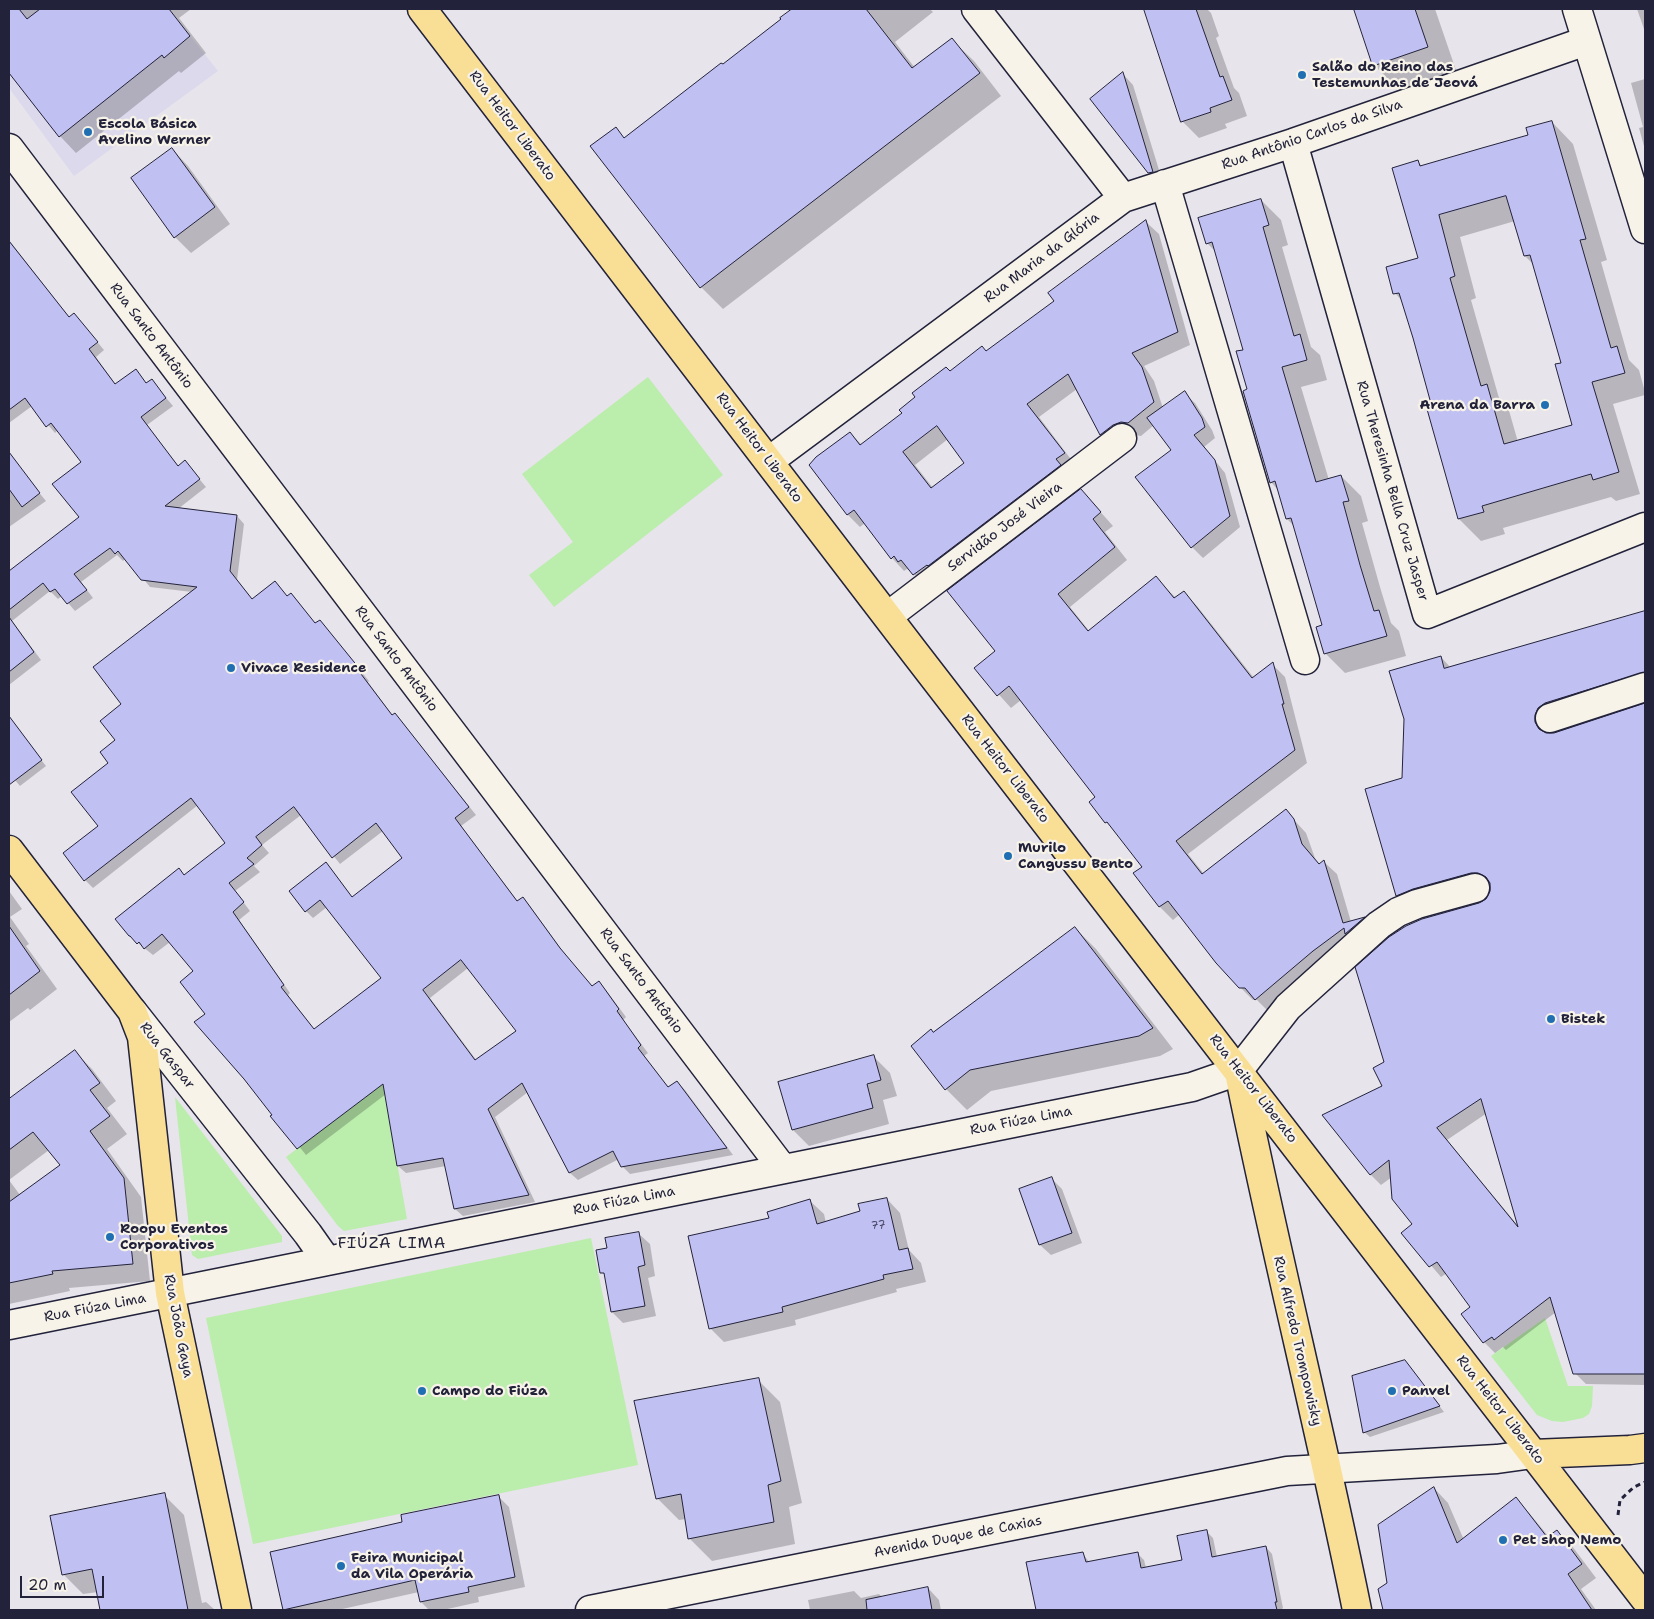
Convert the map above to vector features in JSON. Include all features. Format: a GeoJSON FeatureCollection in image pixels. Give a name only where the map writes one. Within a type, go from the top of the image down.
{"type":"FeatureCollection","features":[{"type":"Feature","properties":{"kind":"main road","name":"Rua Heitor Liberato"},"geometry":{"type":"LineString","coordinates":[[422,9],[1645,1599]]}},
{"type":"Feature","properties":{"kind":"main road","name":"Rua Gaspar"},"geometry":{"type":"LineString","coordinates":[[9,850],[132,1011]]}},
{"type":"Feature","properties":{"kind":"main road","name":"Rua João Gaya"},"geometry":{"type":"LineString","coordinates":[[132,1011],[142,1037],[170,1293],[237,1610]]}},
{"type":"Feature","properties":{"kind":"main road","name":"Rua Alfredo Trompowisky"},"geometry":{"type":"LineString","coordinates":[[1238,1071],[1357,1610]]}},
{"type":"Feature","properties":{"kind":"main road"},"geometry":{"type":"LineString","coordinates":[[1533,1454],[1645,1448]]}},
{"type":"Feature","properties":{"kind":"street"},"geometry":{"type":"LineString","coordinates":[[976,9],[1123,198]]}},
{"type":"Feature","properties":{"kind":"street"},"geometry":{"type":"LineString","coordinates":[[1577,9],[1645,229]]}},
{"type":"Feature","properties":{"kind":"street","name":"Rua Antônio Carlos da Silva"},"geometry":{"type":"LineString","coordinates":[[1123,198],[1293,143],[1586,41]]}},
{"type":"Feature","properties":{"kind":"street","name":"Rua Theresinha Bella Cruz Jasper"},"geometry":{"type":"LineString","coordinates":[[1293,143],[1427,614],[1645,527]]}},
{"type":"Feature","properties":{"kind":"street","name":"Rua Santo Antônio"},"geometry":{"type":"LineString","coordinates":[[9,148],[783,1169]]}},
{"type":"Feature","properties":{"kind":"street"},"geometry":{"type":"LineString","coordinates":[[1166,184],[1305,660]]}},
{"type":"Feature","properties":{"kind":"street","name":"Rua Maria da Glória"},"geometry":{"type":"LineString","coordinates":[[769,461],[1123,198]]}},
{"type":"Feature","properties":{"kind":"street","name":"Servidão José Vieira"},"geometry":{"type":"LineString","coordinates":[[888,616],[1122,438]]}},
{"type":"Feature","properties":{"kind":"street"},"geometry":{"type":"LineString","coordinates":[[1550,718],[1636,690]]}},
{"type":"Feature","properties":{"kind":"street"},"geometry":{"type":"LineString","coordinates":[[1238,1071],[1288,1007],[1379,925],[1398,912],[1418,904],[1475,888]]}},
{"type":"Feature","properties":{"kind":"street","name":"Rua Gaspar"},"geometry":{"type":"LineString","coordinates":[[132,1011],[327,1261]]}},
{"type":"Feature","properties":{"kind":"street","name":"Rua Fiúza Lima"},"geometry":{"type":"LineString","coordinates":[[9,1325],[1192,1087],[1238,1071]]}},
{"type":"Feature","properties":{"kind":"street","name":"Avenida Duque de Caxias"},"geometry":{"type":"LineString","coordinates":[[590,1610],[1287,1472],[1497,1459],[1533,1454]]}},
{"type":"Feature","properties":{"kind":"path"},"geometry":{"type":"LineString","coordinates":[[1619,1521],[1617,1512],[1620,1500],[1634,1487],[1645,1482]]}},
{"type":"Feature","properties":{"kind":"shaded area","name":"Escola Básica Avelino Werner"},"geometry":{"type":"Polygon","coordinates":[[[9,9],[169,9],[218,71],[74,176],[9,88],[9,9]]]}},
{"type":"Feature","properties":{"kind":"green space"},"geometry":{"type":"Polygon","coordinates":[[[648,377],[723,475],[554,607],[529,575],[573,542],[522,474],[648,377]]]}},
{"type":"Feature","properties":{"kind":"green space"},"geometry":{"type":"Polygon","coordinates":[[[383,1084],[407,1219],[344,1231],[338,1226],[286,1157],[383,1084]]]}},
{"type":"Feature","properties":{"kind":"green space"},"geometry":{"type":"Polygon","coordinates":[[[175,1097],[282,1236],[282,1242],[198,1259],[192,1255],[175,1097]]]}},
{"type":"Feature","properties":{"kind":"green space","name":"Campo do Fiúza"},"geometry":{"type":"Polygon","coordinates":[[[591,1238],[638,1465],[253,1544],[206,1318],[591,1238]]]}},
{"type":"Feature","properties":{"kind":"green space"},"geometry":{"type":"Polygon","coordinates":[[[1545,1318],[1568,1386],[1593,1386],[1592,1406],[1589,1414],[1583,1418],[1563,1422],[1552,1421],[1537,1415],[1491,1356],[1545,1318]]]}},
{"type":"Feature","properties":{"kind":"building","name":"Escola Básica Avelino Werner"},"geometry":{"type":"Polygon","coordinates":[[[9,9],[19,9],[27,19],[40,9],[169,9],[190,36],[164,58],[162,55],[59,137],[9,73],[9,9]]]}},
{"type":"Feature","properties":{"kind":"building"},"geometry":{"type":"Polygon","coordinates":[[[792,9],[866,9],[912,68],[952,38],[980,73],[700,288],[590,146],[616,127],[624,138],[721,63],[723,64],[792,9]]]}},
{"type":"Feature","properties":{"kind":"building"},"geometry":{"type":"Polygon","coordinates":[[[1144,9],[1196,9],[1220,77],[1223,76],[1232,100],[1210,108],[1211,112],[1181,122],[1144,9]]]}},
{"type":"Feature","properties":{"kind":"building"},"geometry":{"type":"Polygon","coordinates":[[[1354,9],[1415,9],[1428,47],[1373,66],[1354,9]]]}},
{"type":"Feature","properties":{"kind":"building"},"geometry":{"type":"Polygon","coordinates":[[[1123,72],[1153,172],[1148,173],[1090,99],[1123,72]]]}},
{"type":"Feature","properties":{"kind":"building"},"geometry":{"type":"Polygon","coordinates":[[[1552,121],[1586,239],[1580,240],[1611,348],[1617,346],[1625,373],[1592,382],[1619,472],[1593,480],[1591,474],[1482,506],[1484,512],[1458,519],[1425,402],[1430,400],[1413,338],[1399,293],[1393,294],[1386,267],[1418,258],[1392,168],[1418,160],[1420,166],[1528,135],[1526,128],[1552,121]],[[1506,196],[1439,215],[1455,276],[1450,278],[1481,386],[1487,384],[1504,444],[1572,425],[1555,364],[1561,363],[1530,255],[1524,256],[1506,196]]]}},
{"type":"Feature","properties":{"kind":"building"},"geometry":{"type":"Polygon","coordinates":[[[172,148],[215,207],[174,238],[131,178],[172,148]]]}},
{"type":"Feature","properties":{"kind":"building"},"geometry":{"type":"Polygon","coordinates":[[[1261,199],[1269,225],[1263,227],[1294,336],[1300,334],[1307,360],[1282,367],[1316,482],[1341,475],[1349,501],[1343,502],[1360,565],[1374,611],[1379,610],[1387,636],[1324,654],[1316,627],[1322,625],[1291,518],[1286,519],[1275,481],[1270,483],[1243,391],[1247,389],[1236,351],[1243,350],[1212,242],[1206,244],[1198,218],[1261,199]]]}},
{"type":"Feature","properties":{"kind":"building"},"geometry":{"type":"Polygon","coordinates":[[[1146,220],[1178,332],[1132,353],[1142,367],[1154,402],[1128,423],[1121,422],[1113,425],[1100,435],[1068,374],[1027,404],[1065,453],[1056,459],[1061,465],[928,566],[913,575],[901,560],[898,562],[894,556],[891,559],[854,510],[847,515],[809,465],[816,457],[850,432],[860,445],[902,413],[899,410],[915,397],[912,393],[946,367],[950,371],[982,346],[986,351],[1054,301],[1048,293],[1146,220]],[[937,426],[903,452],[931,488],[964,463],[937,426]]]}},
{"type":"Feature","properties":{"kind":"building"},"geometry":{"type":"Polygon","coordinates":[[[9,241],[69,317],[74,313],[98,342],[89,349],[115,384],[136,369],[146,383],[152,379],[166,398],[141,417],[178,466],[185,460],[200,479],[165,506],[237,515],[230,571],[252,599],[275,581],[287,596],[291,593],[315,623],[320,620],[363,673],[361,674],[392,715],[395,713],[469,807],[455,818],[517,901],[523,897],[560,948],[592,986],[599,981],[641,1045],[638,1048],[668,1087],[677,1081],[727,1148],[621,1167],[613,1151],[569,1173],[522,1083],[488,1109],[529,1195],[454,1209],[443,1158],[397,1166],[383,1084],[297,1149],[270,1116],[272,1115],[244,1079],[194,1022],[205,1014],[180,982],[193,971],[162,934],[144,949],[139,942],[137,944],[129,936],[115,919],[179,868],[184,875],[225,843],[191,798],[84,881],[63,853],[98,826],[71,792],[108,763],[100,752],[115,740],[100,721],[121,704],[93,667],[197,587],[141,580],[118,551],[115,554],[110,548],[74,574],[87,590],[67,604],[55,589],[50,592],[43,583],[9,610],[9,571],[79,517],[52,484],[81,462],[51,423],[46,427],[25,398],[9,410],[9,241]],[[294,807],[256,837],[262,845],[247,858],[254,864],[229,883],[244,902],[233,912],[284,985],[281,987],[314,1029],[381,978],[320,900],[305,912],[289,891],[326,862],[352,897],[402,858],[376,823],[332,858],[294,807]],[[461,960],[423,990],[475,1060],[516,1031],[461,960]]]}},
{"type":"Feature","properties":{"kind":"building"},"geometry":{"type":"Polygon","coordinates":[[[1185,391],[1202,418],[1205,427],[1194,435],[1215,460],[1230,516],[1191,548],[1135,477],[1171,450],[1147,418],[1185,391]]]}},
{"type":"Feature","properties":{"kind":"building"},"geometry":{"type":"Polygon","coordinates":[[[9,452],[40,493],[22,507],[9,489],[9,452]]]}},
{"type":"Feature","properties":{"kind":"building"},"geometry":{"type":"Polygon","coordinates":[[[1081,489],[1101,512],[1093,519],[1115,547],[1058,594],[1088,631],[1156,576],[1174,598],[1184,591],[1252,678],[1273,662],[1295,750],[1176,841],[1202,874],[1286,809],[1294,819],[1302,844],[1319,864],[1324,860],[1343,923],[1365,917],[1345,934],[1344,928],[1313,951],[1255,1000],[1245,988],[1239,988],[1216,963],[1168,901],[1159,907],[1133,873],[1142,867],[1089,802],[1095,797],[1009,686],[997,696],[974,668],[995,651],[947,591],[1081,489]]]}},
{"type":"Feature","properties":{"kind":"building","name":"Bistek"},"geometry":{"type":"Polygon","coordinates":[[[1645,611],[1645,672],[1545,703],[1538,708],[1535,722],[1539,729],[1546,733],[1554,733],[1645,703],[1645,1374],[1573,1374],[1550,1297],[1494,1340],[1492,1337],[1483,1343],[1461,1314],[1470,1307],[1437,1262],[1429,1267],[1401,1233],[1412,1224],[1392,1199],[1389,1160],[1370,1175],[1322,1115],[1382,1086],[1373,1068],[1384,1062],[1355,967],[1389,937],[1406,926],[1422,919],[1479,903],[1486,899],[1490,891],[1490,883],[1486,877],[1478,873],[1471,873],[1413,889],[1396,896],[1365,789],[1402,778],[1404,719],[1389,671],[1441,656],[1444,668],[1645,611]],[[1481,1099],[1437,1128],[1518,1227],[1481,1099]]]}},
{"type":"Feature","properties":{"kind":"building"},"geometry":{"type":"Polygon","coordinates":[[[9,617],[34,652],[9,672],[9,617]]]}},
{"type":"Feature","properties":{"kind":"building"},"geometry":{"type":"Polygon","coordinates":[[[9,716],[42,760],[9,785],[9,716]]]}},
{"type":"Feature","properties":{"kind":"building"},"geometry":{"type":"Polygon","coordinates":[[[9,926],[40,971],[9,995],[9,926]]]}},
{"type":"Feature","properties":{"kind":"building"},"geometry":{"type":"Polygon","coordinates":[[[1075,927],[1153,1028],[1139,1036],[970,1070],[945,1090],[911,1046],[931,1029],[933,1032],[1075,927]]]}},
{"type":"Feature","properties":{"kind":"building"},"geometry":{"type":"Polygon","coordinates":[[[75,1050],[100,1083],[90,1090],[110,1116],[90,1131],[124,1178],[133,1264],[52,1271],[53,1274],[9,1283],[9,1202],[60,1165],[33,1132],[9,1150],[9,1099],[75,1050]]]}},
{"type":"Feature","properties":{"kind":"building"},"geometry":{"type":"Polygon","coordinates":[[[874,1055],[881,1080],[867,1084],[873,1108],[792,1130],[778,1082],[874,1055]]]}},
{"type":"Feature","properties":{"kind":"building"},"geometry":{"type":"Polygon","coordinates":[[[1052,1177],[1072,1233],[1039,1245],[1019,1189],[1052,1177]]]}},
{"type":"Feature","properties":{"kind":"building"},"geometry":{"type":"Polygon","coordinates":[[[887,1198],[899,1250],[908,1248],[913,1269],[883,1275],[884,1279],[782,1307],[783,1312],[709,1329],[688,1236],[769,1218],[767,1212],[810,1199],[817,1224],[860,1211],[858,1204],[887,1198]]]}},
{"type":"Feature","properties":{"kind":"building"},"geometry":{"type":"Polygon","coordinates":[[[639,1232],[645,1265],[638,1267],[645,1306],[611,1312],[604,1273],[600,1273],[596,1250],[607,1248],[605,1238],[639,1232]]]}},
{"type":"Feature","properties":{"kind":"building","name":"Panvel"},"geometry":{"type":"Polygon","coordinates":[[[1405,1360],[1440,1406],[1363,1433],[1352,1376],[1405,1360]]]}},
{"type":"Feature","properties":{"kind":"building"},"geometry":{"type":"Polygon","coordinates":[[[759,1378],[781,1481],[768,1485],[774,1522],[688,1539],[681,1494],[656,1499],[634,1401],[759,1378]]]}},
{"type":"Feature","properties":{"kind":"building"},"geometry":{"type":"Polygon","coordinates":[[[1434,1487],[1457,1543],[1516,1497],[1547,1537],[1557,1530],[1582,1564],[1568,1574],[1592,1610],[1383,1610],[1378,1589],[1387,1583],[1378,1525],[1434,1487]]]}},
{"type":"Feature","properties":{"kind":"building"},"geometry":{"type":"Polygon","coordinates":[[[165,1493],[188,1610],[100,1610],[92,1569],[62,1575],[50,1516],[165,1493]]]}},
{"type":"Feature","properties":{"kind":"building"},"geometry":{"type":"Polygon","coordinates":[[[499,1495],[515,1577],[468,1587],[469,1592],[420,1602],[415,1580],[283,1610],[270,1552],[402,1522],[401,1515],[499,1495]]]}},
{"type":"Feature","properties":{"kind":"building"},"geometry":{"type":"Polygon","coordinates":[[[1207,1530],[1212,1557],[1266,1546],[1277,1610],[1036,1610],[1026,1562],[1083,1552],[1086,1562],[1138,1552],[1141,1568],[1182,1560],[1177,1536],[1207,1530]]]}},
{"type":"Feature","properties":{"kind":"building"},"geometry":{"type":"Polygon","coordinates":[[[928,1587],[932,1610],[867,1610],[866,1600],[928,1587]]]}},
{"type":"Feature","properties":{"kind":"place","name":"Salão do Reino das Testemunhas de Jeová"},"geometry":{"type":"Point","coordinates":[1302,75]}},
{"type":"Feature","properties":{"kind":"place","name":"Escola Básica Avelino Werner"},"geometry":{"type":"Point","coordinates":[88,132]}},
{"type":"Feature","properties":{"kind":"place","name":"Arena da Barra"},"geometry":{"type":"Point","coordinates":[1545,405]}},
{"type":"Feature","properties":{"kind":"place","name":"Vivace Residence"},"geometry":{"type":"Point","coordinates":[231,668]}},
{"type":"Feature","properties":{"kind":"place","name":"Murilo Cangussu Bento"},"geometry":{"type":"Point","coordinates":[1008,856]}},
{"type":"Feature","properties":{"kind":"place","name":"Bistek"},"geometry":{"type":"Point","coordinates":[1551,1019]}},
{"type":"Feature","properties":{"kind":"place","name":"Roopu Eventos Corporativos"},"geometry":{"type":"Point","coordinates":[110,1237]}},
{"type":"Feature","properties":{"kind":"place","name":"Campo do Fiúza"},"geometry":{"type":"Point","coordinates":[422,1391]}},
{"type":"Feature","properties":{"kind":"place","name":"Panvel"},"geometry":{"type":"Point","coordinates":[1392,1391]}},
{"type":"Feature","properties":{"kind":"place","name":"Pet shop Nemo"},"geometry":{"type":"Point","coordinates":[1503,1540]}},
{"type":"Feature","properties":{"kind":"place","name":"Feira Municipal da Vila Operária"},"geometry":{"type":"Point","coordinates":[341,1566]}},
{"type":"Feature","properties":{"kind":"district","name":"FIÚZA LIMA"},"geometry":{"type":"Point","coordinates":[392,1244]}}]}
